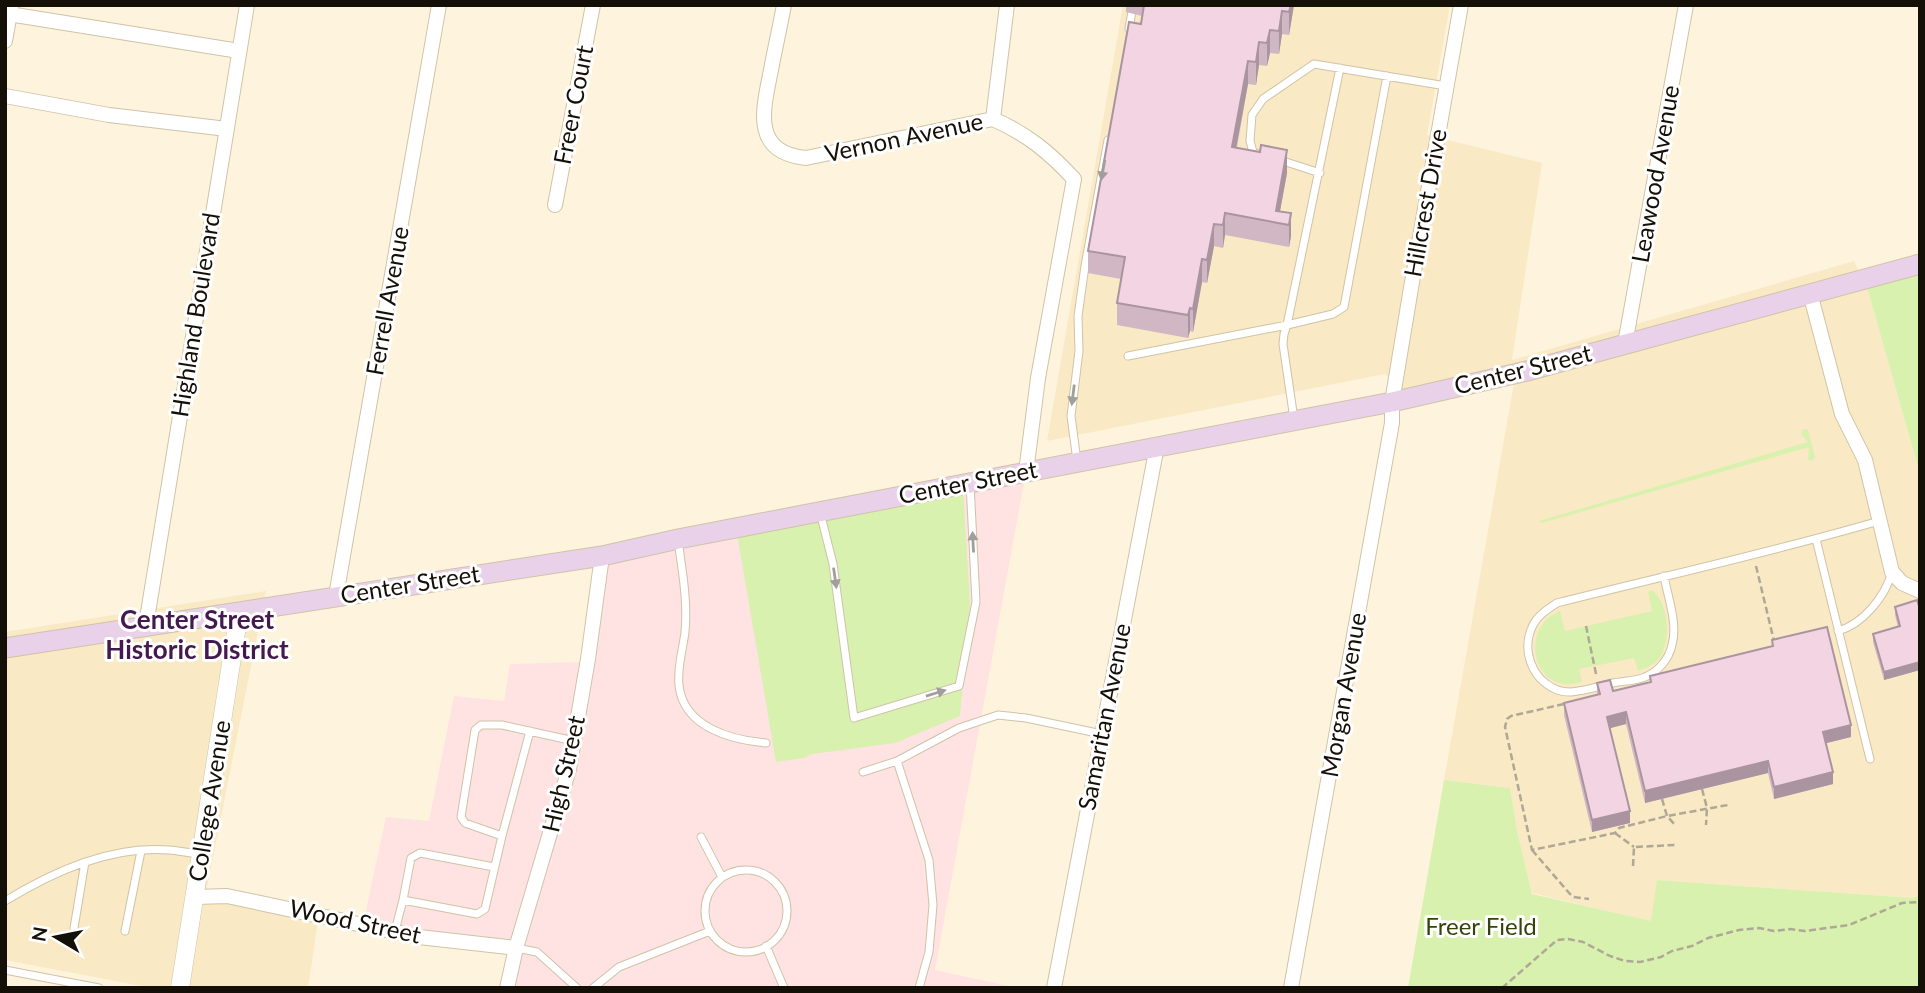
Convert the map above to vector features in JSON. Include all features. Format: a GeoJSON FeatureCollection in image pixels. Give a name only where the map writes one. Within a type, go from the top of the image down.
{"type":"FeatureCollection","features":[{"type":"Feature","properties":{"kind":"main road","name":"Center Street"},"geometry":{"type":"LineString","coordinates":[[5,648],[602,556],[1392,401],[1527,371],[1920,264]]}},
{"type":"Feature","properties":{"kind":"street","name":"Highland Boulevard"},"geometry":{"type":"LineString","coordinates":[[146,625],[247,5]]}},
{"type":"Feature","properties":{"kind":"street","name":"Ferrell Avenue"},"geometry":{"type":"LineString","coordinates":[[336,596],[439,5]]}},
{"type":"Feature","properties":{"kind":"street","name":"Freer Court"},"geometry":{"type":"LineString","coordinates":[[555,205],[593,5]]}},
{"type":"Feature","properties":{"kind":"street","name":"Vernon Avenue"},"geometry":{"type":"LineString","coordinates":[[784,5],[763,113],[768,138],[781,152],[790,157],[806,159],[993,119],[1009,126],[1048,152],[1074,179],[1038,378],[1026,472]]}},
{"type":"Feature","properties":{"kind":"street"},"geometry":{"type":"LineString","coordinates":[[993,119],[1007,5]]}},
{"type":"Feature","properties":{"kind":"street","name":"Hillcrest Drive"},"geometry":{"type":"LineString","coordinates":[[1392,401],[1461,5]]}},
{"type":"Feature","properties":{"kind":"street","name":"Leawood Avenue"},"geometry":{"type":"LineString","coordinates":[[1625,344],[1686,5]]}},
{"type":"Feature","properties":{"kind":"street"},"geometry":{"type":"LineString","coordinates":[[5,41],[10,10],[239,51]]}},
{"type":"Feature","properties":{"kind":"street"},"geometry":{"type":"LineString","coordinates":[[5,96],[109,115],[226,129]]}},
{"type":"Feature","properties":{"kind":"street"},"geometry":{"type":"LineString","coordinates":[[1810,293],[1842,414],[1865,460],[1892,572],[1902,583],[1920,591]]}},
{"type":"Feature","properties":{"kind":"street","name":"Morgan Avenue"},"geometry":{"type":"LineString","coordinates":[[1292,988],[1392,423],[1392,401]]}},
{"type":"Feature","properties":{"kind":"street","name":"Samaritan Avenue"},"geometry":{"type":"LineString","coordinates":[[1054,988],[1157,446]]}},
{"type":"Feature","properties":{"kind":"street","name":"High Street"},"geometry":{"type":"LineString","coordinates":[[507,988],[516,948],[569,769],[602,556]]}},
{"type":"Feature","properties":{"kind":"street","name":"College Avenue"},"geometry":{"type":"LineString","coordinates":[[180,988],[239,613]]}},
{"type":"Feature","properties":{"kind":"street","name":"Wood Street"},"geometry":{"type":"LineString","coordinates":[[195,897],[227,896],[445,941],[516,948]]}},
{"type":"Feature","properties":{"kind":"lane"},"geometry":{"type":"LineString","coordinates":[[1127,42],[1133,5]]}},
{"type":"Feature","properties":{"kind":"lane"},"geometry":{"type":"LineString","coordinates":[[1320,173],[1253,152],[1250,141],[1252,115],[1263,99],[1314,64],[1446,86]]}},
{"type":"Feature","properties":{"kind":"lane"},"geometry":{"type":"LineString","coordinates":[[1294,420],[1283,344],[1284,334],[1340,68]]}},
{"type":"Feature","properties":{"kind":"lane"},"geometry":{"type":"LineString","coordinates":[[1128,356],[1287,325],[1333,314],[1344,307],[1387,76]]}},
{"type":"Feature","properties":{"kind":"lane"},"geometry":{"type":"LineString","coordinates":[[1077,461],[1071,416],[1079,351],[1078,316],[1111,128]]}},
{"type":"Feature","properties":{"kind":"lane"},"geometry":{"type":"LineString","coordinates":[[820,512],[833,564],[854,718],[959,686],[976,602],[970,482]]}},
{"type":"Feature","properties":{"kind":"lane"},"geometry":{"type":"LineString","coordinates":[[1664,576],[1675,629],[1668,656],[1659,668],[1645,677],[1570,692],[1557,690],[1543,681],[1534,670],[1528,656],[1533,624],[1543,612],[1557,603],[1879,521]]}},
{"type":"Feature","properties":{"kind":"lane"},"geometry":{"type":"LineString","coordinates":[[678,539],[685,592],[685,631],[679,682],[683,700],[703,725],[743,741],[766,743]]}},
{"type":"Feature","properties":{"kind":"lane"},"geometry":{"type":"LineString","coordinates":[[1816,539],[1870,759]]}},
{"type":"Feature","properties":{"kind":"lane"},"geometry":{"type":"LineString","coordinates":[[1838,631],[1850,627],[1862,618],[1883,594],[1892,572]]}},
{"type":"Feature","properties":{"kind":"lane"},"geometry":{"type":"LineString","coordinates":[[863,772],[897,761],[959,728],[998,715],[1102,734]]}},
{"type":"Feature","properties":{"kind":"lane"},"geometry":{"type":"LineString","coordinates":[[502,836],[465,823],[461,817],[475,730],[481,725],[502,725],[574,741]]}},
{"type":"Feature","properties":{"kind":"lane"},"geometry":{"type":"LineString","coordinates":[[403,900],[477,914],[485,909],[530,731]]}},
{"type":"Feature","properties":{"kind":"lane"},"geometry":{"type":"LineString","coordinates":[[897,761],[929,860],[933,905],[929,952],[919,988]]}},
{"type":"Feature","properties":{"kind":"lane"},"geometry":{"type":"LineString","coordinates":[[701,837],[722,877]]}},
{"type":"Feature","properties":{"kind":"lane"},"geometry":{"type":"LineString","coordinates":[[5,901],[58,872],[85,862],[167,849],[202,854]]}},
{"type":"Feature","properties":{"kind":"lane"},"geometry":{"type":"LineString","coordinates":[[125,931],[141,851]]}},
{"type":"Feature","properties":{"kind":"lane"},"geometry":{"type":"LineString","coordinates":[[395,931],[411,858],[420,853],[494,867]]}},
{"type":"Feature","properties":{"kind":"lane"},"geometry":{"type":"LineString","coordinates":[[74,928],[85,862]]}},
{"type":"Feature","properties":{"kind":"lane"},"geometry":{"type":"LineString","coordinates":[[745,869],[763,873],[781,890],[785,900],[783,927],[776,939],[766,946],[750,951],[734,950],[722,944],[710,931],[705,913],[706,902],[712,887],[722,877],[745,869]]}},
{"type":"Feature","properties":{"kind":"lane"},"geometry":{"type":"LineString","coordinates":[[593,988],[619,967],[710,931]]}},
{"type":"Feature","properties":{"kind":"lane"},"geometry":{"type":"LineString","coordinates":[[766,946],[783,988]]}},
{"type":"Feature","properties":{"kind":"lane"},"geometry":{"type":"LineString","coordinates":[[516,948],[537,952],[577,988]]}},
{"type":"Feature","properties":{"kind":"lane"},"geometry":{"type":"LineString","coordinates":[[5,970],[99,988]]}},
{"type":"Feature","properties":{"kind":"path"},"geometry":{"type":"LineString","coordinates":[[1754,554],[1776,652]]}},
{"type":"Feature","properties":{"kind":"path"},"geometry":{"type":"LineString","coordinates":[[1586,626],[1599,686]]}},
{"type":"Feature","properties":{"kind":"path"},"geometry":{"type":"LineString","coordinates":[[1576,702],[1511,716],[1505,727],[1532,850],[1570,894],[1589,899]]}},
{"type":"Feature","properties":{"kind":"path"},"geometry":{"type":"LineString","coordinates":[[1703,789],[1707,808],[1706,825]]}},
{"type":"Feature","properties":{"kind":"path"},"geometry":{"type":"LineString","coordinates":[[1662,799],[1667,816],[1675,825]]}},
{"type":"Feature","properties":{"kind":"path"},"geometry":{"type":"LineString","coordinates":[[1532,850],[1615,833],[1619,828],[1667,816],[1728,805]]}},
{"type":"Feature","properties":{"kind":"path"},"geometry":{"type":"LineString","coordinates":[[1615,833],[1634,847],[1675,845]]}},
{"type":"Feature","properties":{"kind":"path"},"geometry":{"type":"LineString","coordinates":[[1633,866],[1634,847]]}},
{"type":"Feature","properties":{"kind":"path"},"geometry":{"type":"LineString","coordinates":[[1502,988],[1557,940],[1583,942],[1610,956],[1640,962],[1739,930],[1759,928],[1805,931],[1849,925],[1902,903],[1920,902]]}},
{"type":"Feature","properties":{"kind":"shaded area"},"geometry":{"type":"Polygon","coordinates":[[[1123,5],[1450,5],[1427,135],[1542,163],[1512,360],[1854,261],[1867,287],[1920,474],[1920,895],[1913,898],[1658,880],[1652,922],[1532,893],[1510,788],[1444,780],[1514,383],[1415,404],[1385,374],[1047,441],[1123,5]]]}},
{"type":"Feature","properties":{"kind":"shaded area"},"geometry":{"type":"Polygon","coordinates":[[[1026,472],[935,970],[1018,988],[511,988],[516,955],[362,929],[386,817],[429,821],[454,696],[504,701],[510,664],[581,662],[602,556],[1026,472]]]}},
{"type":"Feature","properties":{"kind":"shaded area"},"geometry":{"type":"Polygon","coordinates":[[[266,591],[205,898],[318,921],[308,988],[152,988],[5,960],[5,632],[266,591]]]}},
{"type":"Feature","properties":{"kind":"green space"},"geometry":{"type":"Polygon","coordinates":[[[1920,272],[1920,474],[1867,287],[1920,272]]]}},
{"type":"Feature","properties":{"kind":"green space"},"geometry":{"type":"Polygon","coordinates":[[[1806,429],[1815,457],[1812,461],[1808,460],[1809,447],[1542,523],[1539,521],[1808,442],[1801,434],[1802,430],[1806,429]]]}},
{"type":"Feature","properties":{"kind":"green space"},"geometry":{"type":"Polygon","coordinates":[[[963,488],[970,604],[960,716],[895,743],[812,754],[804,758],[776,762],[737,534],[963,488]]]}},
{"type":"Feature","properties":{"kind":"green space"},"geometry":{"type":"Polygon","coordinates":[[[1651,590],[1662,604],[1667,624],[1665,645],[1655,663],[1638,671],[1634,658],[1579,669],[1582,682],[1571,684],[1553,681],[1544,673],[1538,663],[1536,639],[1548,618],[1560,611],[1565,631],[1652,611],[1648,592],[1651,590]]]}},
{"type":"Feature","properties":{"kind":"green space","name":"Freer Field"},"geometry":{"type":"Polygon","coordinates":[[[1444,780],[1510,788],[1532,894],[1651,921],[1657,880],[1913,898],[1920,895],[1920,988],[1408,988],[1444,780]]]}},
{"type":"Feature","properties":{"kind":"building"},"geometry":{"type":"Polygon","coordinates":[[[1144,5],[1291,5],[1289,12],[1282,11],[1279,31],[1270,30],[1267,43],[1259,42],[1256,62],[1248,61],[1232,147],[1260,152],[1261,145],[1287,150],[1276,211],[1291,213],[1289,225],[1225,213],[1223,225],[1214,224],[1207,260],[1202,259],[1193,309],[1190,308],[1188,315],[1117,303],[1125,257],[1088,251],[1129,22],[1141,24],[1144,5]]]}},
{"type":"Feature","properties":{"kind":"building"},"geometry":{"type":"Polygon","coordinates":[[[1917,600],[1920,609],[1920,662],[1884,672],[1873,634],[1900,626],[1895,607],[1917,600]]]}},
{"type":"Feature","properties":{"kind":"building"},"geometry":{"type":"Polygon","coordinates":[[[1827,627],[1851,725],[1823,732],[1833,772],[1774,787],[1768,761],[1645,791],[1626,712],[1607,717],[1630,811],[1592,820],[1564,703],[1600,694],[1597,683],[1610,680],[1613,691],[1651,682],[1650,676],[1773,646],[1772,640],[1827,627]]]}},
{"type":"Feature","properties":{"kind":"district","name":"Center Street Historic District"},"geometry":{"type":"Point","coordinates":[197,635]}}]}
